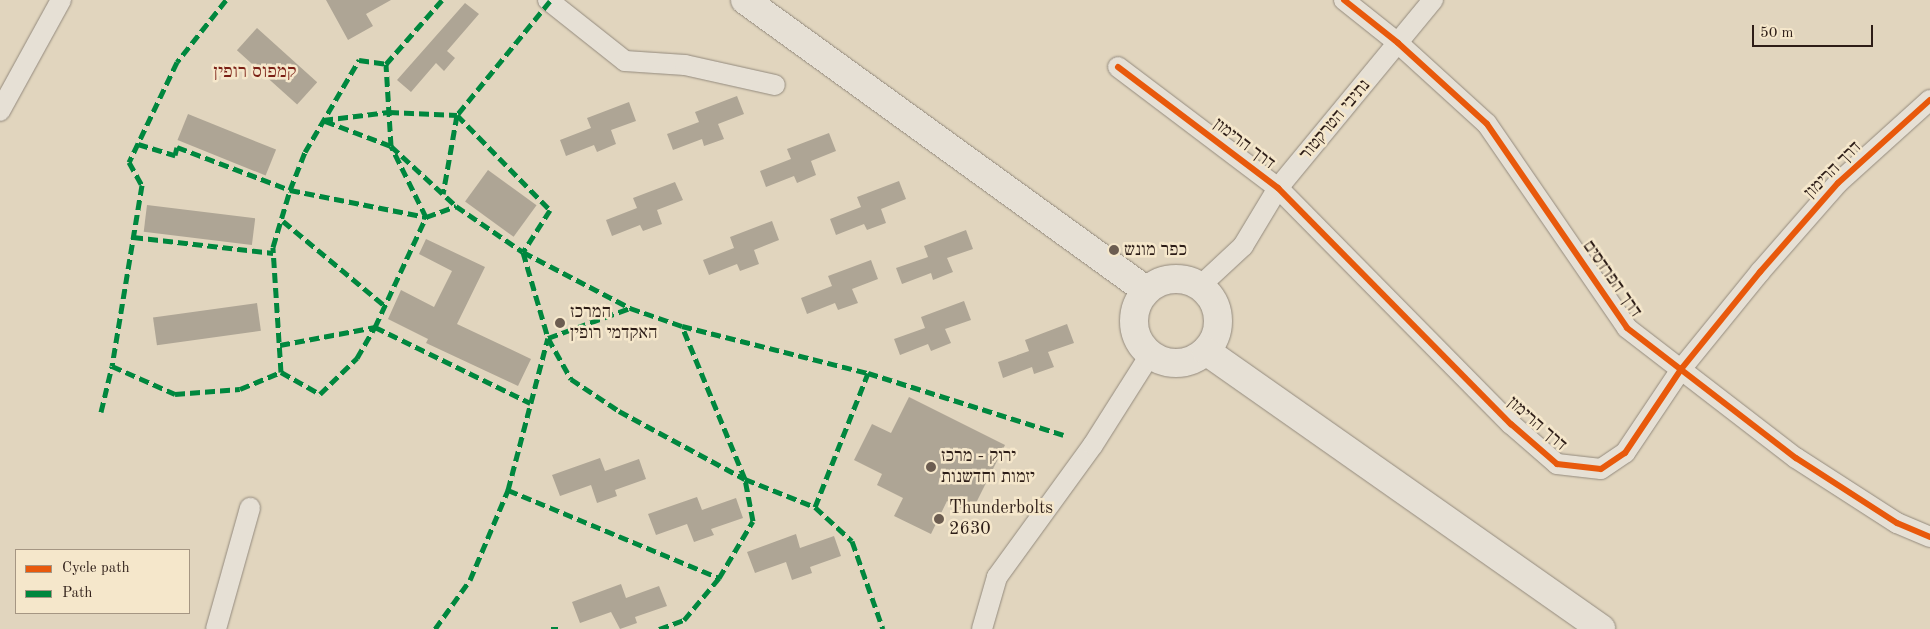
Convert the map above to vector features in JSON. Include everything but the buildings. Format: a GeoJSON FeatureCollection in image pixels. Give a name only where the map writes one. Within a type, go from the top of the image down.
{"type":"FeatureCollection","features":[{"type":"Feature","properties":{"kind":"main road"},"geometry":{"type":"LineString","coordinates":[[744,0],[1145,290]]}},
{"type":"Feature","properties":{"kind":"main road"},"geometry":{"type":"LineString","coordinates":[[1178,278],[1200,286],[1209,295],[1218,318],[1216,336],[1206,351],[1185,363],[1160,361],[1150,355],[1140,344],[1133,316],[1145,290],[1161,281],[1178,278]]}},
{"type":"Feature","properties":{"kind":"main road"},"geometry":{"type":"LineString","coordinates":[[1206,351],[1601,629]]}},
{"type":"Feature","properties":{"kind":"street"},"geometry":{"type":"LineString","coordinates":[[0,111],[61,0]]}},
{"type":"Feature","properties":{"kind":"street"},"geometry":{"type":"LineString","coordinates":[[548,0],[625,61],[685,65],[775,85]]}},
{"type":"Feature","properties":{"kind":"street","name":"דרך הפרדסים"},"geometry":{"type":"LineString","coordinates":[[1344,0],[1398,43],[1487,124],[1627,328],[1682,368],[1796,458],[1853,497],[1897,523],[1930,537]]}},
{"type":"Feature","properties":{"kind":"street","name":"נתיבי הטרקטור"},"geometry":{"type":"LineString","coordinates":[[1200,286],[1244,246],[1278,188],[1434,0]]}},
{"type":"Feature","properties":{"kind":"street","name":"דרך הרימון"},"geometry":{"type":"LineString","coordinates":[[1118,67],[1278,188],[1511,424],[1557,464],[1601,470],[1625,453],[1682,368],[1760,272],[1838,183],[1930,100]]}},
{"type":"Feature","properties":{"kind":"street"},"geometry":{"type":"LineString","coordinates":[[982,629],[997,577],[1108,423],[1150,355]]}},
{"type":"Feature","properties":{"kind":"street"},"geometry":{"type":"LineString","coordinates":[[216,629],[250,508]]}},
{"type":"Feature","properties":{"kind":"marked path"},"geometry":{"type":"LineString","coordinates":[[226,0],[177,62],[129,162],[142,185],[112,366],[175,394],[240,389],[281,372],[273,247],[290,190],[305,152],[359,60],[386,64],[442,0]]}},
{"type":"Feature","properties":{"kind":"marked path"},"geometry":{"type":"LineString","coordinates":[[550,1],[457,115],[550,210],[523,252],[548,338],[571,379],[619,411],[745,479],[815,507],[852,541],[883,629]]}},
{"type":"Feature","properties":{"kind":"marked path"},"geometry":{"type":"LineString","coordinates":[[325,121],[391,146],[386,64]]}},
{"type":"Feature","properties":{"kind":"marked path"},"geometry":{"type":"LineString","coordinates":[[323,120],[389,112],[457,115],[443,194]]}},
{"type":"Feature","properties":{"kind":"marked path"},"geometry":{"type":"LineString","coordinates":[[138,144],[175,155],[177,147],[290,190],[426,217],[456,206],[523,252],[630,308]]}},
{"type":"Feature","properties":{"kind":"marked path"},"geometry":{"type":"LineString","coordinates":[[281,372],[320,394],[357,358],[375,327],[426,217],[391,146],[456,206]]}},
{"type":"Feature","properties":{"kind":"marked path"},"geometry":{"type":"LineString","coordinates":[[283,221],[385,306]]}},
{"type":"Feature","properties":{"kind":"marked path"},"geometry":{"type":"LineString","coordinates":[[133,237],[273,253]]}},
{"type":"Feature","properties":{"kind":"marked path"},"geometry":{"type":"LineString","coordinates":[[435,629],[470,580],[508,490],[548,338],[630,308],[682,326],[868,373],[1063,435]]}},
{"type":"Feature","properties":{"kind":"marked path"},"geometry":{"type":"LineString","coordinates":[[508,490],[719,578],[753,521],[745,479],[682,326]]}},
{"type":"Feature","properties":{"kind":"marked path"},"geometry":{"type":"LineString","coordinates":[[280,345],[375,327],[530,403]]}},
{"type":"Feature","properties":{"kind":"marked path"},"geometry":{"type":"LineString","coordinates":[[101,412],[112,366]]}},
{"type":"Feature","properties":{"kind":"marked path"},"geometry":{"type":"LineString","coordinates":[[815,507],[868,373]]}},
{"type":"Feature","properties":{"kind":"marked path"},"geometry":{"type":"LineString","coordinates":[[659,629],[684,620],[719,578]]}},
{"type":"Feature","properties":{"kind":"marked path"},"geometry":{"type":"LineString","coordinates":[[551,629],[558,629]]}},
{"type":"Feature","properties":{"kind":"cycle path"},"geometry":{"type":"LineString","coordinates":[[1344,0],[1398,43],[1487,124],[1627,328],[1796,458],[1897,523],[1930,537]]}},
{"type":"Feature","properties":{"kind":"cycle path"},"geometry":{"type":"LineString","coordinates":[[1118,67],[1278,188],[1511,424],[1557,464],[1601,469],[1625,453],[1682,368],[1760,272],[1838,183],[1930,100]]}},
{"type":"Feature","properties":{"kind":"place","name":"כפר מונש"},"geometry":{"type":"Point","coordinates":[1114,250]}},
{"type":"Feature","properties":{"kind":"place","name":"המרכז האקדמי רופין"},"geometry":{"type":"Point","coordinates":[560,323]}},
{"type":"Feature","properties":{"kind":"place","name":"ירוק - מרכז יזמות וחדשנות"},"geometry":{"type":"Point","coordinates":[931,467]}},
{"type":"Feature","properties":{"kind":"place","name":"Thunderbolts 2630"},"geometry":{"type":"Point","coordinates":[939,519]}},
{"type":"Feature","properties":{"kind":"district","name":"קמפוס רופין"},"geometry":{"type":"Point","coordinates":[255,73]}}]}
